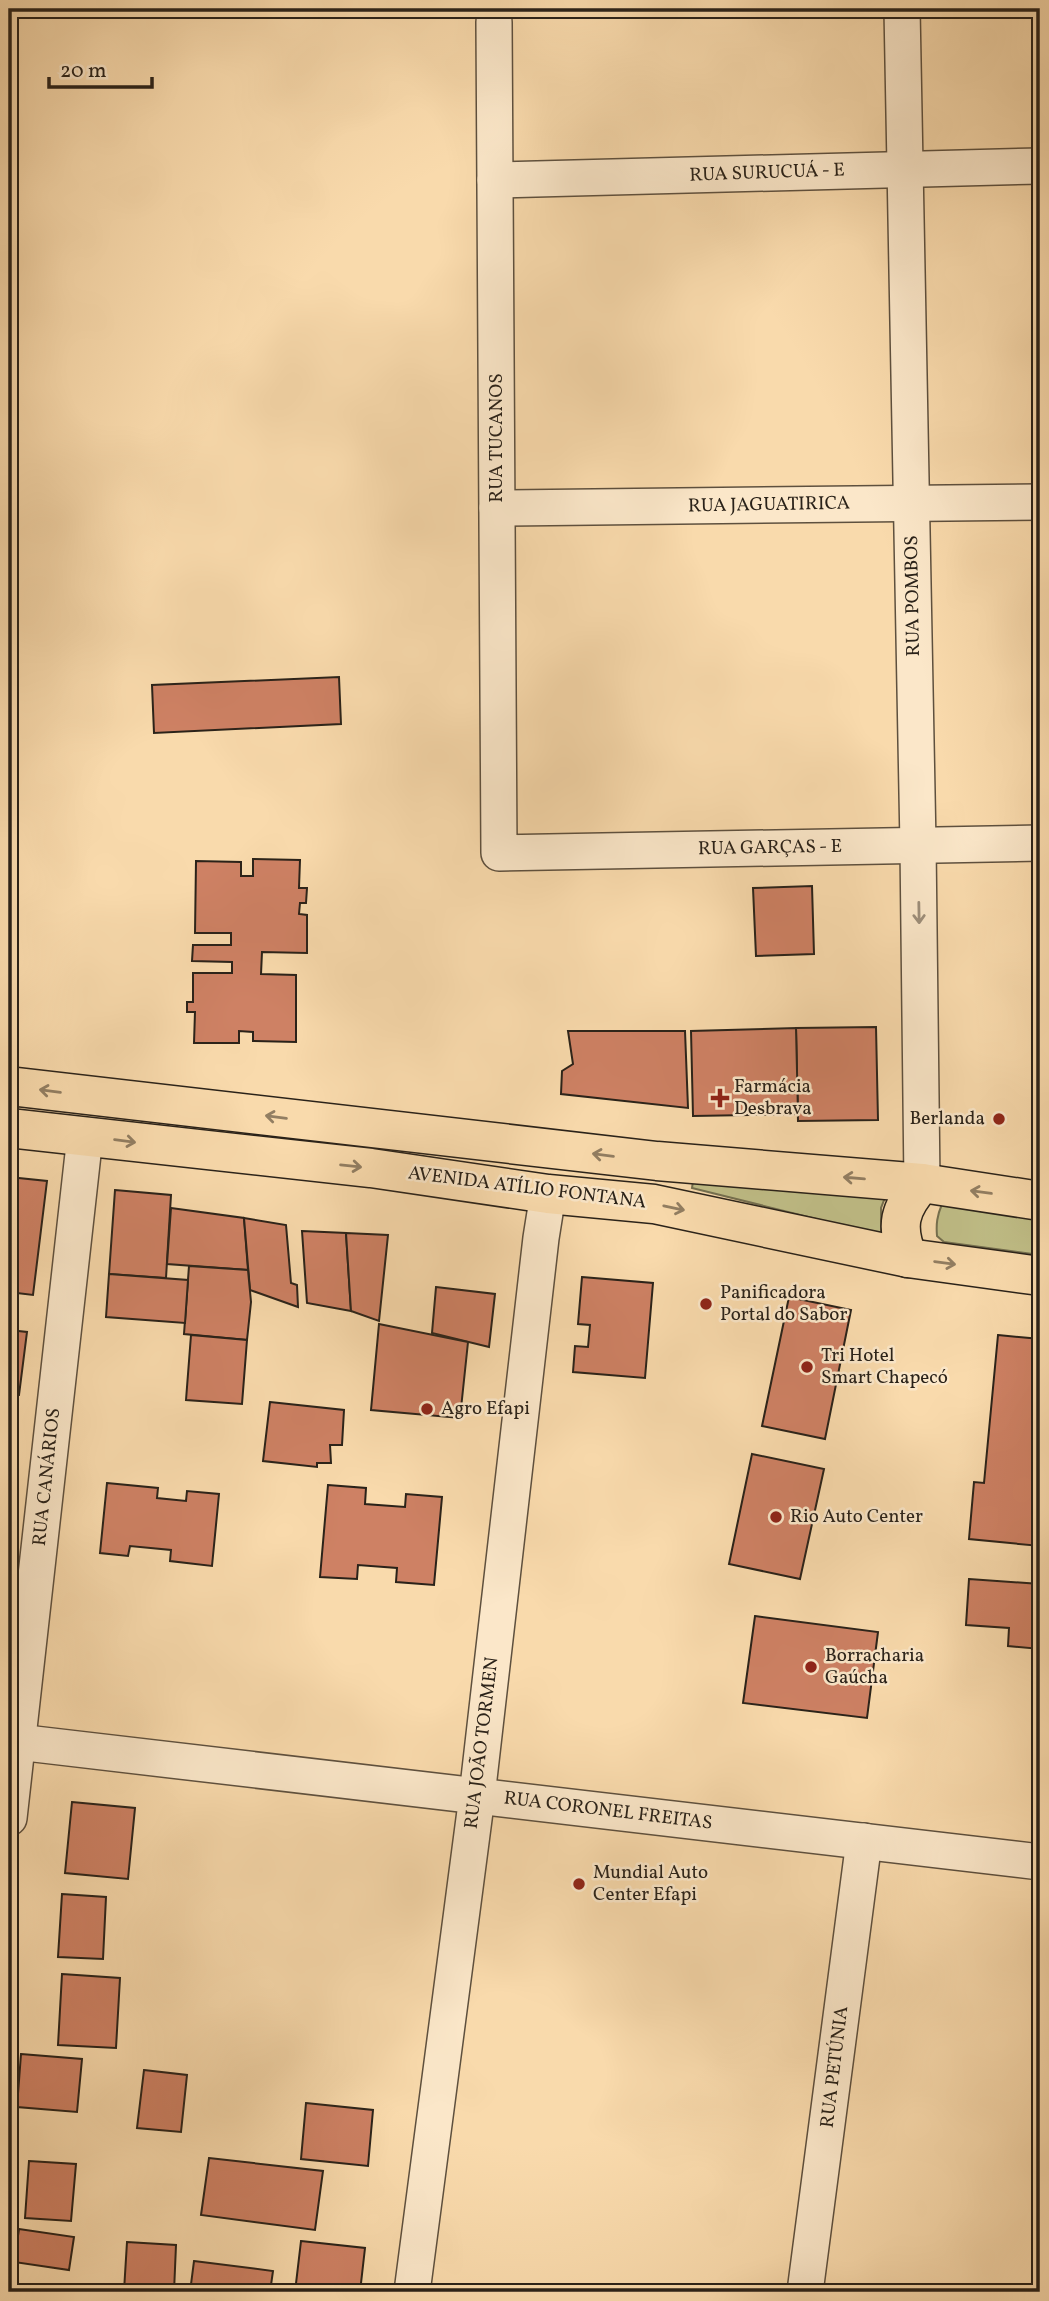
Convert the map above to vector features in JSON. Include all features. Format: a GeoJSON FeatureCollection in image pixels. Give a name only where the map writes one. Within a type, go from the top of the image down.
{"type":"FeatureCollection","features":[{"type":"Feature","properties":{"kind":"main road"},"geometry":{"type":"LineString","coordinates":[[9,1086],[657,1161],[922,1183],[1040,1201]]}},
{"type":"Feature","properties":{"kind":"main road","name":"AVENIDA ATÍLIO FONTANA"},"geometry":{"type":"LineString","coordinates":[[9,1128],[371,1168],[548,1194],[654,1204],[908,1258],[1040,1276]]}},
{"type":"Feature","properties":{"kind":"main road"},"geometry":{"type":"LineString","coordinates":[[908,1258],[901,1239],[901,1218],[908,1199],[922,1183]]}},
{"type":"Feature","properties":{"kind":"street","name":"RUA POMBOS"},"geometry":{"type":"LineString","coordinates":[[902,9],[922,1183]]}},
{"type":"Feature","properties":{"kind":"street","name":"RUA TUCANOS"},"geometry":{"type":"LineString","coordinates":[[494,22],[499,853]]}},
{"type":"Feature","properties":{"kind":"street","name":"RUA SURUCUÁ - E"},"geometry":{"type":"LineString","coordinates":[[495,180],[1040,166]]}},
{"type":"Feature","properties":{"kind":"street","name":"RUA JAGUATIRICA"},"geometry":{"type":"LineString","coordinates":[[497,508],[1040,502]]}},
{"type":"Feature","properties":{"kind":"street","name":"RUA GARÇAS - E"},"geometry":{"type":"LineString","coordinates":[[499,853],[1040,843]]}},
{"type":"Feature","properties":{"kind":"street","name":"RUA CANÁRIOS"},"geometry":{"type":"LineString","coordinates":[[9,1818],[13,1741],[85,1136]]}},
{"type":"Feature","properties":{"kind":"street","name":"RUA JOÃO TORMEN"},"geometry":{"type":"LineString","coordinates":[[412,2292],[477,1796],[548,1194]]}},
{"type":"Feature","properties":{"kind":"street","name":"RUA CORONEL FREITAS"},"geometry":{"type":"LineString","coordinates":[[13,1741],[1040,1862]]}},
{"type":"Feature","properties":{"kind":"street","name":"RUA PETÚNIA"},"geometry":{"type":"LineString","coordinates":[[806,2292],[864,1841]]}},
{"type":"Feature","properties":{"kind":"shaded area"},"geometry":{"type":"Polygon","coordinates":[[[694,1175],[886,1195],[881,1208],[881,1235],[692,1188],[694,1175]]]}},
{"type":"Feature","properties":{"kind":"shaded area"},"geometry":{"type":"Polygon","coordinates":[[[942,1204],[1040,1217],[1040,1255],[944,1242],[937,1236],[942,1204]]]}},
{"type":"Feature","properties":{"kind":"building"},"geometry":{"type":"Polygon","coordinates":[[[339,677],[341,724],[154,733],[152,685],[339,677]]]}},
{"type":"Feature","properties":{"kind":"building"},"geometry":{"type":"Polygon","coordinates":[[[253,859],[300,860],[299,888],[307,888],[306,903],[300,903],[299,914],[307,915],[307,953],[262,952],[261,974],[296,975],[296,1042],[253,1041],[253,1032],[239,1031],[239,1043],[194,1043],[195,1012],[187,1012],[187,1002],[193,1002],[193,973],[232,973],[232,962],[192,961],[193,945],[231,945],[231,933],[195,933],[196,861],[241,862],[241,876],[253,876],[253,859]]]}},
{"type":"Feature","properties":{"kind":"building"},"geometry":{"type":"Polygon","coordinates":[[[812,886],[814,954],[756,956],[753,888],[812,886]]]}},
{"type":"Feature","properties":{"kind":"building"},"geometry":{"type":"Polygon","coordinates":[[[876,1027],[878,1120],[798,1121],[796,1028],[876,1027]]]}},
{"type":"Feature","properties":{"kind":"building"},"geometry":{"type":"Polygon","coordinates":[[[796,1028],[798,1114],[693,1116],[691,1031],[796,1028]]]}},
{"type":"Feature","properties":{"kind":"building"},"geometry":{"type":"Polygon","coordinates":[[[568,1031],[685,1031],[688,1108],[561,1094],[562,1071],[573,1064],[568,1031]]]}},
{"type":"Feature","properties":{"kind":"building"},"geometry":{"type":"Polygon","coordinates":[[[9,1177],[47,1181],[33,1295],[9,1292],[9,1177]]]}},
{"type":"Feature","properties":{"kind":"building"},"geometry":{"type":"Polygon","coordinates":[[[115,1190],[171,1195],[166,1278],[109,1274],[115,1190]]]}},
{"type":"Feature","properties":{"kind":"building"},"geometry":{"type":"Polygon","coordinates":[[[171,1208],[244,1218],[248,1270],[167,1264],[171,1208]]]}},
{"type":"Feature","properties":{"kind":"building"},"geometry":{"type":"Polygon","coordinates":[[[244,1218],[286,1225],[291,1283],[297,1285],[298,1307],[250,1290],[244,1218]]]}},
{"type":"Feature","properties":{"kind":"building"},"geometry":{"type":"Polygon","coordinates":[[[302,1231],[346,1233],[351,1311],[307,1303],[302,1231]]]}},
{"type":"Feature","properties":{"kind":"building"},"geometry":{"type":"Polygon","coordinates":[[[346,1233],[388,1235],[379,1321],[351,1311],[346,1233]]]}},
{"type":"Feature","properties":{"kind":"building"},"geometry":{"type":"Polygon","coordinates":[[[189,1266],[248,1270],[251,1302],[247,1340],[184,1334],[189,1266]]]}},
{"type":"Feature","properties":{"kind":"building"},"geometry":{"type":"Polygon","coordinates":[[[109,1274],[188,1280],[185,1323],[106,1317],[109,1274]]]}},
{"type":"Feature","properties":{"kind":"building"},"geometry":{"type":"Polygon","coordinates":[[[582,1277],[653,1283],[645,1378],[573,1372],[575,1346],[588,1347],[590,1325],[578,1324],[582,1277]]]}},
{"type":"Feature","properties":{"kind":"building"},"geometry":{"type":"Polygon","coordinates":[[[436,1287],[495,1294],[489,1347],[432,1333],[436,1287]]]}},
{"type":"Feature","properties":{"kind":"building","name":"Tri Hotel Smart Chapecó"},"geometry":{"type":"Polygon","coordinates":[[[789,1297],[851,1310],[825,1439],[762,1426],[789,1297]]]}},
{"type":"Feature","properties":{"kind":"building"},"geometry":{"type":"Polygon","coordinates":[[[379,1324],[468,1342],[460,1418],[371,1410],[379,1324]]]}},
{"type":"Feature","properties":{"kind":"building"},"geometry":{"type":"Polygon","coordinates":[[[9,1330],[27,1332],[19,1395],[9,1394],[9,1330]]]}},
{"type":"Feature","properties":{"kind":"building"},"geometry":{"type":"Polygon","coordinates":[[[191,1335],[247,1340],[242,1404],[186,1400],[191,1335]]]}},
{"type":"Feature","properties":{"kind":"building"},"geometry":{"type":"Polygon","coordinates":[[[998,1335],[1040,1339],[1040,1546],[969,1539],[974,1482],[984,1483],[998,1335]]]}},
{"type":"Feature","properties":{"kind":"building"},"geometry":{"type":"Polygon","coordinates":[[[270,1402],[344,1410],[342,1445],[330,1445],[331,1463],[317,1463],[317,1467],[263,1461],[270,1402]]]}},
{"type":"Feature","properties":{"kind":"building","name":"Rio Auto Center"},"geometry":{"type":"Polygon","coordinates":[[[752,1454],[824,1469],[800,1579],[729,1564],[752,1454]]]}},
{"type":"Feature","properties":{"kind":"building"},"geometry":{"type":"Polygon","coordinates":[[[107,1483],[158,1488],[157,1498],[186,1501],[187,1491],[219,1494],[212,1566],[170,1561],[171,1550],[130,1546],[128,1556],[100,1553],[107,1483]]]}},
{"type":"Feature","properties":{"kind":"building"},"geometry":{"type":"Polygon","coordinates":[[[328,1485],[366,1488],[365,1504],[405,1507],[406,1494],[442,1497],[434,1585],[396,1582],[397,1568],[358,1565],[357,1579],[320,1577],[328,1485]]]}},
{"type":"Feature","properties":{"kind":"building"},"geometry":{"type":"Polygon","coordinates":[[[969,1579],[1040,1584],[1040,1649],[1008,1646],[1009,1628],[966,1625],[969,1579]]]}},
{"type":"Feature","properties":{"kind":"building","name":"Borracharia Gaúcha"},"geometry":{"type":"Polygon","coordinates":[[[755,1616],[878,1632],[867,1718],[743,1703],[755,1616]]]}},
{"type":"Feature","properties":{"kind":"building"},"geometry":{"type":"Polygon","coordinates":[[[72,1802],[135,1808],[128,1879],[65,1873],[72,1802]]]}},
{"type":"Feature","properties":{"kind":"building"},"geometry":{"type":"Polygon","coordinates":[[[62,1894],[106,1897],[103,1959],[58,1957],[62,1894]]]}},
{"type":"Feature","properties":{"kind":"building"},"geometry":{"type":"Polygon","coordinates":[[[62,1974],[120,1978],[116,2048],[58,2045],[62,1974]]]}},
{"type":"Feature","properties":{"kind":"building"},"geometry":{"type":"Polygon","coordinates":[[[21,2054],[82,2059],[77,2112],[17,2107],[21,2054]]]}},
{"type":"Feature","properties":{"kind":"building"},"geometry":{"type":"Polygon","coordinates":[[[144,2070],[187,2075],[181,2132],[137,2128],[144,2070]]]}},
{"type":"Feature","properties":{"kind":"building"},"geometry":{"type":"Polygon","coordinates":[[[306,2103],[373,2110],[368,2166],[301,2159],[306,2103]]]}},
{"type":"Feature","properties":{"kind":"building"},"geometry":{"type":"Polygon","coordinates":[[[209,2158],[323,2171],[315,2230],[201,2215],[209,2158]]]}},
{"type":"Feature","properties":{"kind":"building"},"geometry":{"type":"Polygon","coordinates":[[[29,2161],[76,2164],[71,2221],[25,2218],[29,2161]]]}},
{"type":"Feature","properties":{"kind":"building"},"geometry":{"type":"Polygon","coordinates":[[[19,2229],[74,2237],[69,2270],[14,2262],[19,2229]]]}},
{"type":"Feature","properties":{"kind":"building"},"geometry":{"type":"Polygon","coordinates":[[[301,2241],[365,2248],[360,2292],[295,2292],[301,2241]]]}},
{"type":"Feature","properties":{"kind":"building"},"geometry":{"type":"Polygon","coordinates":[[[127,2242],[176,2245],[174,2292],[124,2291],[127,2242]]]}},
{"type":"Feature","properties":{"kind":"building"},"geometry":{"type":"Polygon","coordinates":[[[194,2261],[273,2271],[270,2292],[190,2292],[194,2261]]]}},
{"type":"Feature","properties":{"kind":"place","name":"Farmácia Desbrava"},"geometry":{"type":"Point","coordinates":[720,1098]}},
{"type":"Feature","properties":{"kind":"place","name":"Berlanda"},"geometry":{"type":"Point","coordinates":[999,1119]}},
{"type":"Feature","properties":{"kind":"place","name":"Panificadora Portal do Sabor"},"geometry":{"type":"Point","coordinates":[706,1304]}},
{"type":"Feature","properties":{"kind":"place","name":"Tri Hotel Smart Chapecó"},"geometry":{"type":"Point","coordinates":[807,1367]}},
{"type":"Feature","properties":{"kind":"place","name":"Agro Efapi"},"geometry":{"type":"Point","coordinates":[427,1409]}},
{"type":"Feature","properties":{"kind":"place","name":"Rio Auto Center"},"geometry":{"type":"Point","coordinates":[776,1517]}},
{"type":"Feature","properties":{"kind":"place","name":"Borracharia Gaúcha"},"geometry":{"type":"Point","coordinates":[811,1667]}},
{"type":"Feature","properties":{"kind":"place","name":"Mundial Auto Center Efapi"},"geometry":{"type":"Point","coordinates":[579,1884]}}]}
